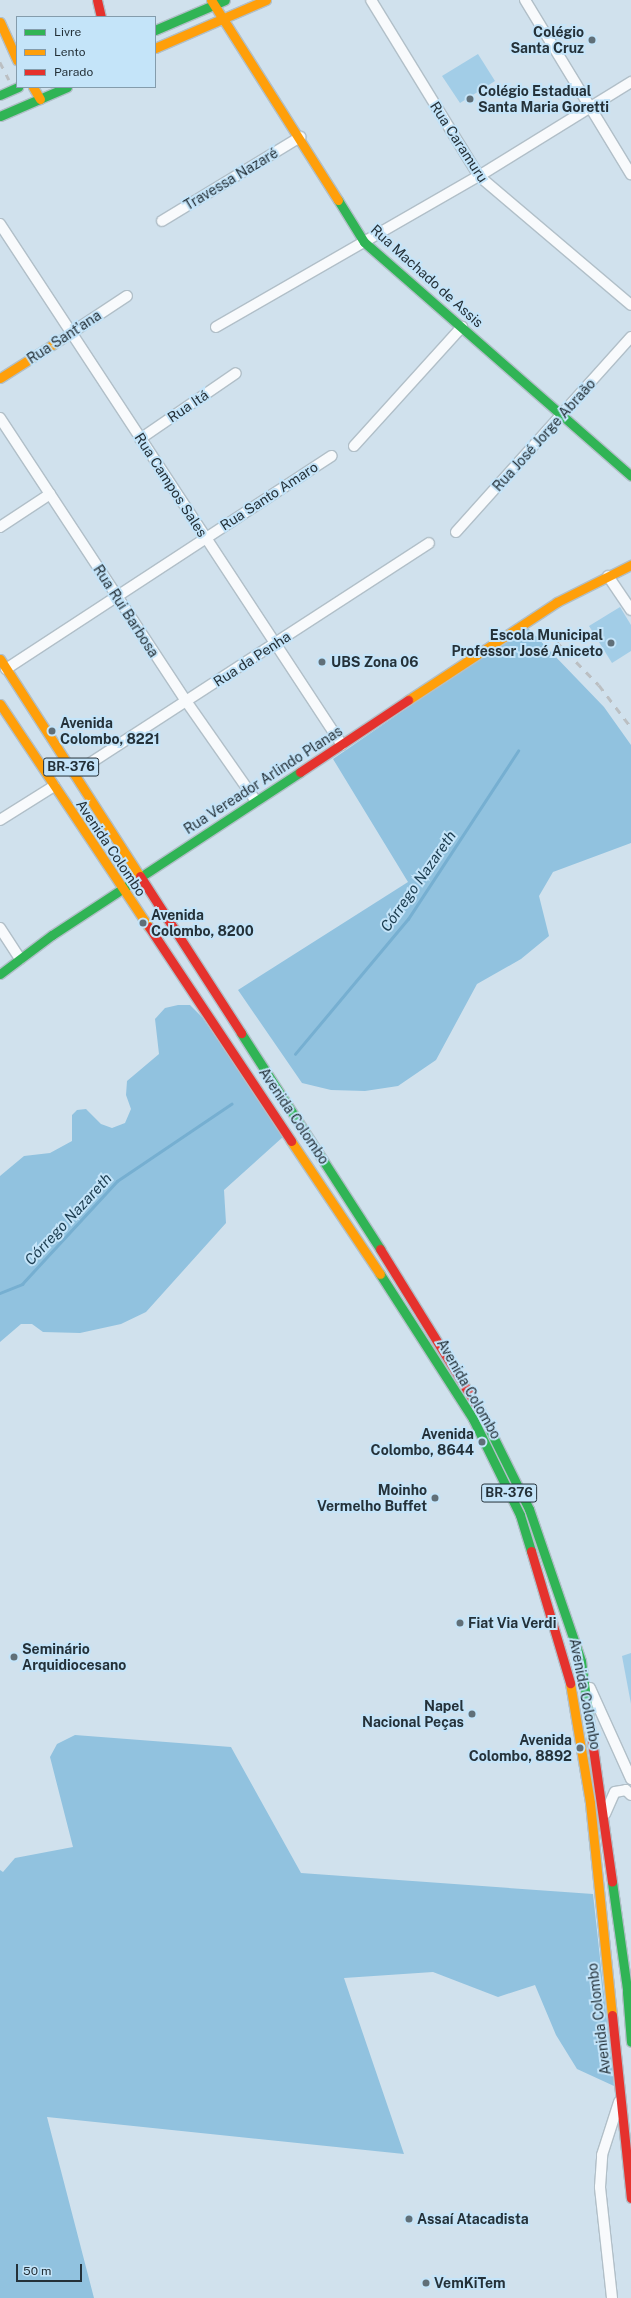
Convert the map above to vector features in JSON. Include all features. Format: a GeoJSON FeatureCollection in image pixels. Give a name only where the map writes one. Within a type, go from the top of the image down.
{"type":"FeatureCollection","features":[{"type":"Feature","properties":{"kind":"main road"},"geometry":{"type":"LineString","coordinates":[[97,0],[101,16]]}},
{"type":"Feature","properties":{"kind":"main road"},"geometry":{"type":"LineString","coordinates":[[156,30],[212,3],[224,0],[225,18]]}},
{"type":"Feature","properties":{"kind":"main road"},"geometry":{"type":"LineString","coordinates":[[156,48],[266,0]]}},
{"type":"Feature","properties":{"kind":"main road","name":"Rua Machado de Assis"},"geometry":{"type":"LineString","coordinates":[[212,3],[225,18],[364,242],[462,328],[564,414],[631,476]]}},
{"type":"Feature","properties":{"kind":"main road"},"geometry":{"type":"LineString","coordinates":[[0,22],[16,58]]}},
{"type":"Feature","properties":{"kind":"main road"},"geometry":{"type":"LineString","coordinates":[[0,95],[16,88]]}},
{"type":"Feature","properties":{"kind":"main road"},"geometry":{"type":"LineString","coordinates":[[34,88],[40,99]]}},
{"type":"Feature","properties":{"kind":"main road"},"geometry":{"type":"LineString","coordinates":[[0,116],[65,88]]}},
{"type":"Feature","properties":{"kind":"main road"},"geometry":{"type":"LineString","coordinates":[[0,103],[12,111]]}},
{"type":"Feature","properties":{"kind":"main road","name":"Rua Sant'ana"},"geometry":{"type":"LineString","coordinates":[[0,378],[71,332]]}},
{"type":"Feature","properties":{"kind":"main road","name":"Rua Vereador Arlindo Planas"},"geometry":{"type":"LineString","coordinates":[[0,974],[122,889],[544,612],[608,576],[631,565]]}},
{"type":"Feature","properties":{"kind":"main road","name":"Avenida Colombo"},"geometry":{"type":"LineString","coordinates":[[0,659],[142,876],[434,1333],[485,1419],[545,1548],[581,1661],[606,1814],[627,1992],[631,2042]]}},
{"type":"Feature","properties":{"kind":"main road","name":"Avenida Colombo"},"geometry":{"type":"LineString","coordinates":[[0,704],[122,889],[266,1099],[424,1340],[473,1419],[520,1515],[568,1669],[590,1803],[631,2198]]}},
{"type":"Feature","properties":{"kind":"main road"},"geometry":{"type":"LineString","coordinates":[[20,735],[41,722]]}},
{"type":"Feature","properties":{"kind":"main road"},"geometry":{"type":"LineString","coordinates":[[627,1992],[631,2012]]}},
{"type":"Feature","properties":{"kind":"street","name":"Rua Caramuru"},"geometry":{"type":"LineString","coordinates":[[371,0],[479,176],[631,305]]}},
{"type":"Feature","properties":{"kind":"street"},"geometry":{"type":"LineString","coordinates":[[525,0],[589,108],[631,174]]}},
{"type":"Feature","properties":{"kind":"street"},"geometry":{"type":"LineString","coordinates":[[216,326],[479,176],[631,82]]}},
{"type":"Feature","properties":{"kind":"street","name":"Travessa Nazaré"},"geometry":{"type":"LineString","coordinates":[[162,221],[300,137]]}},
{"type":"Feature","properties":{"kind":"street","name":"Rua Campos Sales"},"geometry":{"type":"LineString","coordinates":[[0,224],[342,745]]}},
{"type":"Feature","properties":{"kind":"street","name":"Rua Sant'ana"},"geometry":{"type":"LineString","coordinates":[[71,332],[127,296]]}},
{"type":"Feature","properties":{"kind":"street"},"geometry":{"type":"LineString","coordinates":[[354,446],[462,328]]}},
{"type":"Feature","properties":{"kind":"street","name":"Rua José Jorge Abraão"},"geometry":{"type":"LineString","coordinates":[[456,532],[564,414],[631,337]]}},
{"type":"Feature","properties":{"kind":"street","name":"Rua Itá"},"geometry":{"type":"LineString","coordinates":[[140,438],[236,373]]}},
{"type":"Feature","properties":{"kind":"street","name":"Rua Rui Barbosa"},"geometry":{"type":"LineString","coordinates":[[0,418],[186,701],[256,801]]}},
{"type":"Feature","properties":{"kind":"street","name":"Rua Santo Amaro"},"geometry":{"type":"LineString","coordinates":[[6,669],[330,456]]}},
{"type":"Feature","properties":{"kind":"street"},"geometry":{"type":"LineString","coordinates":[[0,527],[50,494]]}},
{"type":"Feature","properties":{"kind":"street","name":"Rua da Penha"},"geometry":{"type":"LineString","coordinates":[[75,773],[429,543]]}},
{"type":"Feature","properties":{"kind":"street"},"geometry":{"type":"LineString","coordinates":[[608,576],[631,610]]}},
{"type":"Feature","properties":{"kind":"street"},"geometry":{"type":"LineString","coordinates":[[0,820],[54,786]]}},
{"type":"Feature","properties":{"kind":"street"},"geometry":{"type":"LineString","coordinates":[[0,928],[20,959]]}},
{"type":"Feature","properties":{"kind":"street"},"geometry":{"type":"LineString","coordinates":[[581,1661],[596,1707],[631,1779]]}},
{"type":"Feature","properties":{"kind":"street"},"geometry":{"type":"LineString","coordinates":[[606,1814],[615,1792],[626,1790],[631,1795]]}},
{"type":"Feature","properties":{"kind":"street"},"geometry":{"type":"LineString","coordinates":[[612,2298],[600,2187],[602,2155],[621,2094]]}},
{"type":"Feature","properties":{"kind":"shaded area"},"geometry":{"type":"Polygon","coordinates":[[[478,54],[495,81],[460,103],[442,76],[478,54]]]}},
{"type":"Feature","properties":{"kind":"shaded area"},"geometry":{"type":"Polygon","coordinates":[[[620,607],[631,625],[631,651],[612,663],[589,626],[620,607]]]}},
{"type":"Feature","properties":{"kind":"shaded area"},"geometry":{"type":"Polygon","coordinates":[[[526,626],[604,707],[631,745],[631,843],[553,872],[539,896],[549,936],[521,959],[477,984],[436,1060],[398,1086],[365,1091],[331,1090],[302,1083],[238,990],[408,882],[333,759],[526,626]]]}},
{"type":"Feature","properties":{"kind":"shaded area"},"geometry":{"type":"Polygon","coordinates":[[[178,1005],[190,1005],[202,1017],[284,1136],[224,1190],[226,1223],[146,1312],[121,1324],[80,1333],[43,1332],[32,1324],[21,1324],[0,1342],[0,1176],[24,1156],[50,1153],[72,1141],[72,1115],[77,1110],[86,1109],[101,1124],[112,1128],[125,1123],[131,1109],[126,1095],[127,1081],[159,1054],[155,1019],[165,1008],[178,1005]]]}},
{"type":"Feature","properties":{"kind":"shaded area"},"geometry":{"type":"Polygon","coordinates":[[[631,1653],[631,1704],[622,1656],[631,1653]]]}},
{"type":"Feature","properties":{"kind":"shaded area"},"geometry":{"type":"Polygon","coordinates":[[[75,1735],[231,1747],[301,1873],[593,1894],[614,2086],[577,2069],[556,2035],[535,1985],[498,1997],[433,1972],[344,1978],[404,2154],[47,2117],[94,2298],[0,2298],[0,1870],[3,1872],[15,1858],[73,1847],[50,1757],[57,1744],[75,1735]]]}},
{"type":"Feature","properties":{"kind":"waterway","name":"Córrego Nazareth"},"geometry":{"type":"LineString","coordinates":[[295,1054],[408,919],[518,751]]}},
{"type":"Feature","properties":{"kind":"waterway","name":"Córrego Nazareth"},"geometry":{"type":"LineString","coordinates":[[0,1293],[22,1284],[117,1181],[231,1104]]}},
{"type":"Feature","properties":{"kind":"railway"},"geometry":{"type":"LineString","coordinates":[[0,62],[9,80]]}},
{"type":"Feature","properties":{"kind":"railway"},"geometry":{"type":"LineString","coordinates":[[557,642],[599,685],[631,727]]}},
{"type":"Feature","properties":{"kind":"traffic: fast"},"geometry":{"type":"LineString","coordinates":[[156,30],[225,0]]}},
{"type":"Feature","properties":{"kind":"traffic: fast"},"geometry":{"type":"LineString","coordinates":[[0,95],[16,88]]}},
{"type":"Feature","properties":{"kind":"traffic: fast"},"geometry":{"type":"LineString","coordinates":[[0,116],[65,88]]}},
{"type":"Feature","properties":{"kind":"traffic: fast"},"geometry":{"type":"LineString","coordinates":[[338,200],[364,242],[631,476]]}},
{"type":"Feature","properties":{"kind":"traffic: fast"},"geometry":{"type":"LineString","coordinates":[[0,974],[52,935],[300,772]]}},
{"type":"Feature","properties":{"kind":"traffic: fast"},"geometry":{"type":"LineString","coordinates":[[241,1033],[380,1249]]}},
{"type":"Feature","properties":{"kind":"traffic: fast"},"geometry":{"type":"LineString","coordinates":[[380,1274],[473,1419],[520,1515],[531,1551]]}},
{"type":"Feature","properties":{"kind":"traffic: fast"},"geometry":{"type":"LineString","coordinates":[[483,1416],[529,1509],[581,1661],[592,1741]]}},
{"type":"Feature","properties":{"kind":"traffic: fast"},"geometry":{"type":"LineString","coordinates":[[612,1882],[629,2003]]}},
{"type":"Feature","properties":{"kind":"traffic: fast"},"geometry":{"type":"LineString","coordinates":[[627,1992],[631,2042]]}},
{"type":"Feature","properties":{"kind":"traffic: slow"},"geometry":{"type":"LineString","coordinates":[[211,0],[338,200]]}},
{"type":"Feature","properties":{"kind":"traffic: slow"},"geometry":{"type":"LineString","coordinates":[[156,48],[266,0]]}},
{"type":"Feature","properties":{"kind":"traffic: slow"},"geometry":{"type":"LineString","coordinates":[[0,22],[16,58]]}},
{"type":"Feature","properties":{"kind":"traffic: slow"},"geometry":{"type":"LineString","coordinates":[[34,88],[40,99]]}},
{"type":"Feature","properties":{"kind":"traffic: slow"},"geometry":{"type":"LineString","coordinates":[[0,378],[71,333]]}},
{"type":"Feature","properties":{"kind":"traffic: slow"},"geometry":{"type":"LineString","coordinates":[[408,700],[557,602],[631,565]]}},
{"type":"Feature","properties":{"kind":"traffic: slow"},"geometry":{"type":"LineString","coordinates":[[0,659],[140,876]]}},
{"type":"Feature","properties":{"kind":"traffic: slow"},"geometry":{"type":"LineString","coordinates":[[0,704],[149,927]]}},
{"type":"Feature","properties":{"kind":"traffic: slow"},"geometry":{"type":"LineString","coordinates":[[291,1141],[380,1274]]}},
{"type":"Feature","properties":{"kind":"traffic: slow"},"geometry":{"type":"LineString","coordinates":[[570,1683],[590,1803],[612,2015]]}},
{"type":"Feature","properties":{"kind":"traffic: jam"},"geometry":{"type":"LineString","coordinates":[[97,0],[101,16]]}},
{"type":"Feature","properties":{"kind":"traffic: jam"},"geometry":{"type":"LineString","coordinates":[[300,772],[408,700]]}},
{"type":"Feature","properties":{"kind":"traffic: jam"},"geometry":{"type":"LineString","coordinates":[[140,876],[241,1033]]}},
{"type":"Feature","properties":{"kind":"traffic: jam"},"geometry":{"type":"LineString","coordinates":[[149,927],[291,1141]]}},
{"type":"Feature","properties":{"kind":"traffic: jam"},"geometry":{"type":"LineString","coordinates":[[380,1249],[483,1416]]}},
{"type":"Feature","properties":{"kind":"traffic: jam"},"geometry":{"type":"LineString","coordinates":[[531,1551],[570,1683]]}},
{"type":"Feature","properties":{"kind":"traffic: jam"},"geometry":{"type":"LineString","coordinates":[[592,1741],[612,1882]]}},
{"type":"Feature","properties":{"kind":"traffic: jam"},"geometry":{"type":"LineString","coordinates":[[612,2015],[631,2198]]}},
{"type":"Feature","properties":{"kind":"place","name":"Colégio Santa Cruz"},"geometry":{"type":"Point","coordinates":[592,40]}},
{"type":"Feature","properties":{"kind":"place","name":"Colégio Estadual Santa Maria Goretti"},"geometry":{"type":"Point","coordinates":[470,99]}},
{"type":"Feature","properties":{"kind":"place","name":"Escola Municipal Professor José Aniceto"},"geometry":{"type":"Point","coordinates":[611,643]}},
{"type":"Feature","properties":{"kind":"place","name":"UBS Zona 06"},"geometry":{"type":"Point","coordinates":[322,662]}},
{"type":"Feature","properties":{"kind":"place","name":"Avenida Colombo, 8221"},"geometry":{"type":"Point","coordinates":[52,731]}},
{"type":"Feature","properties":{"kind":"place","name":"Avenida Colombo, 8200"},"geometry":{"type":"Point","coordinates":[143,923]}},
{"type":"Feature","properties":{"kind":"place","name":"Avenida Colombo, 8644"},"geometry":{"type":"Point","coordinates":[482,1442]}},
{"type":"Feature","properties":{"kind":"place","name":"Moinho Vermelho Buffet"},"geometry":{"type":"Point","coordinates":[435,1498]}},
{"type":"Feature","properties":{"kind":"place","name":"Fiat Via Verdi"},"geometry":{"type":"Point","coordinates":[460,1623]}},
{"type":"Feature","properties":{"kind":"place","name":"Seminário Arquidiocesano"},"geometry":{"type":"Point","coordinates":[14,1657]}},
{"type":"Feature","properties":{"kind":"place","name":"Napel Nacional Peças"},"geometry":{"type":"Point","coordinates":[472,1714]}},
{"type":"Feature","properties":{"kind":"place","name":"Avenida Colombo, 8892"},"geometry":{"type":"Point","coordinates":[580,1748]}},
{"type":"Feature","properties":{"kind":"place","name":"Assaí Atacadista"},"geometry":{"type":"Point","coordinates":[409,2219]}},
{"type":"Feature","properties":{"kind":"place","name":"VemKiTem"},"geometry":{"type":"Point","coordinates":[426,2283]}}]}
